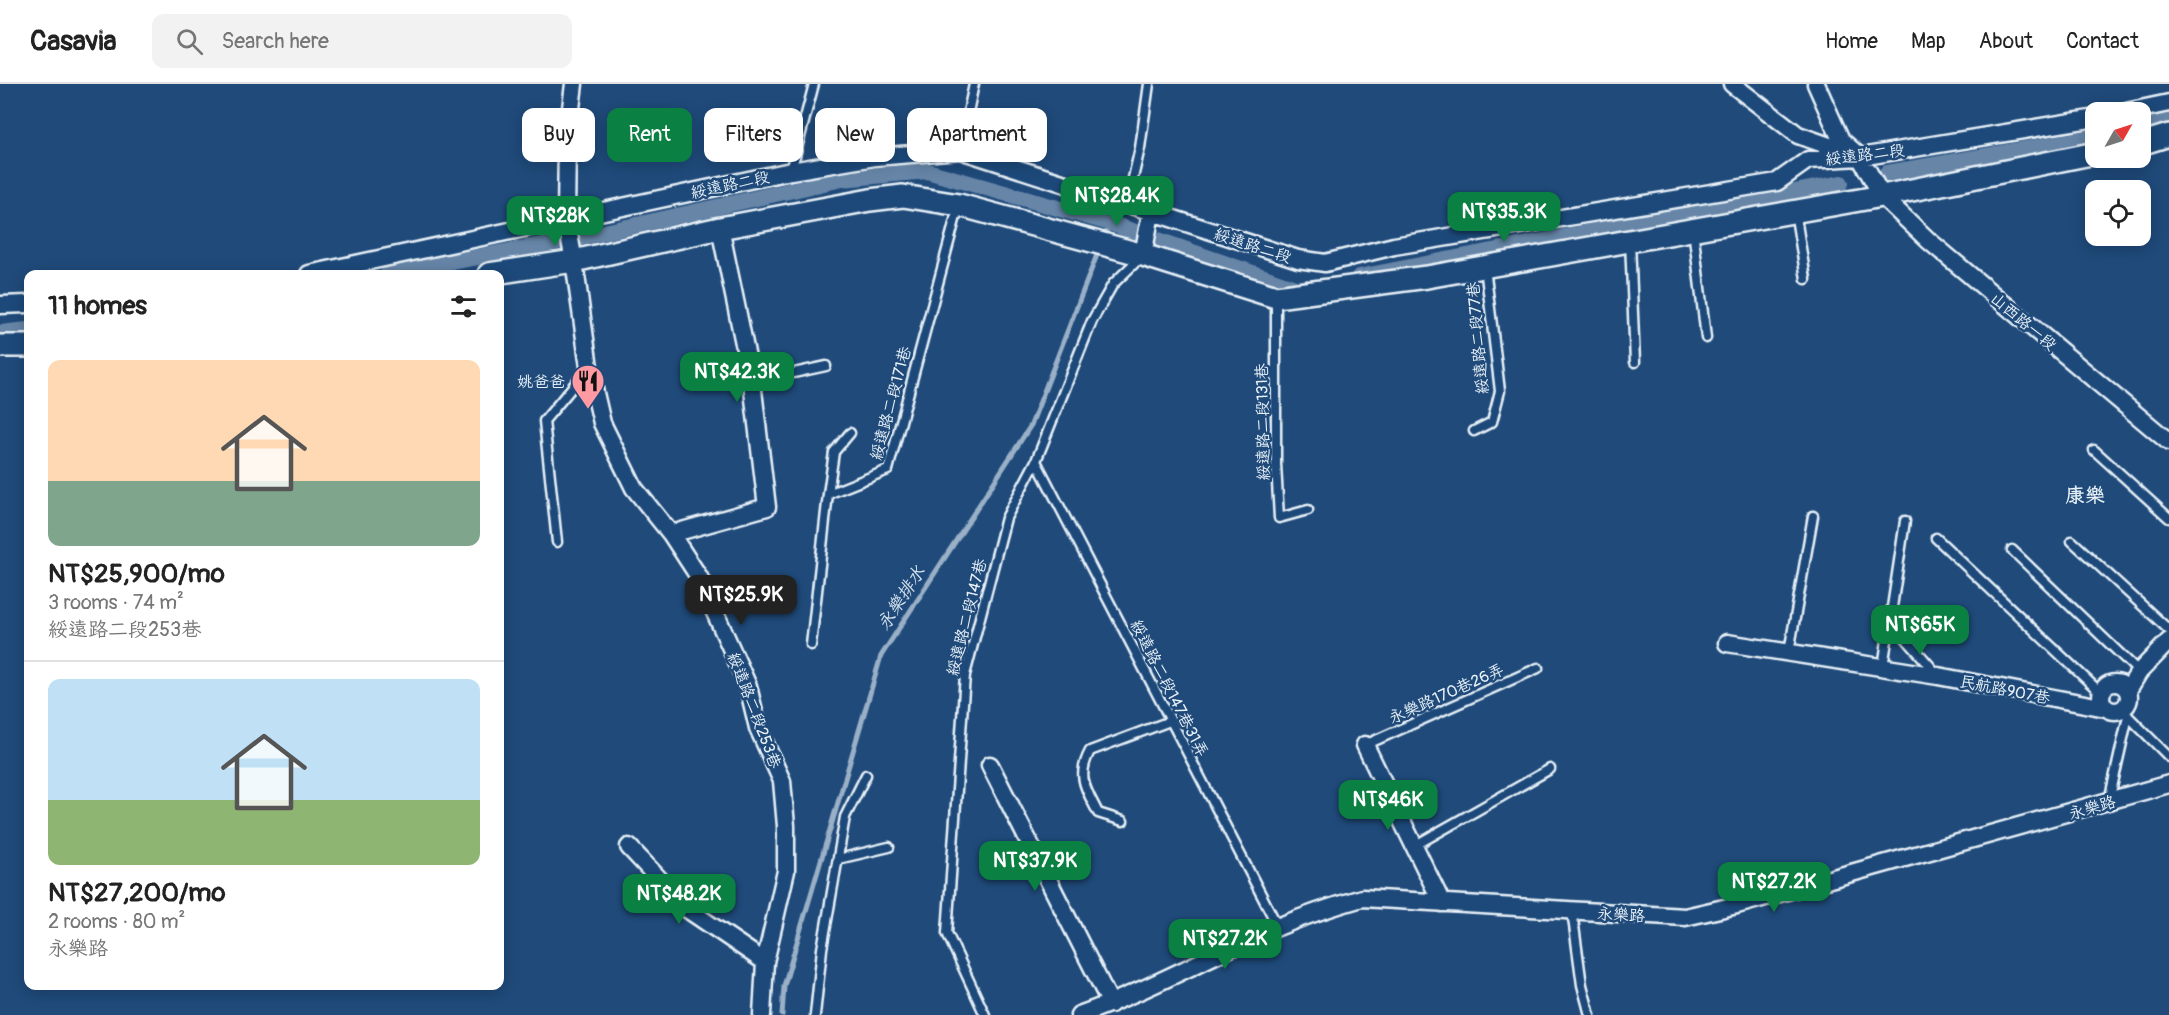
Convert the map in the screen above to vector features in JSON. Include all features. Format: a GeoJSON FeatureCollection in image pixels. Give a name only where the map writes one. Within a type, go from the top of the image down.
{"type":"FeatureCollection","features":[{"type":"Feature","properties":{"kind":"street","name":"綏遠路二段253巷"},"geometry":{"type":"LineString","coordinates":[[574,84],[567,140],[567,223],[589,367],[602,423],[634,488],[671,534],[699,577],[748,686],[758,728],[782,781],[786,826],[786,871],[765,962],[762,1015]]}},
{"type":"Feature","properties":{"kind":"street"},"geometry":{"type":"LineString","coordinates":[[1732,84],[1798,135],[1860,157]]}},
{"type":"Feature","properties":{"kind":"street","name":"山西路一段"},"geometry":{"type":"LineString","coordinates":[[1816,84],[1841,140],[1860,157],[1882,196],[1928,240],[2169,442]]}},
{"type":"Feature","properties":{"kind":"street"},"geometry":{"type":"LineString","coordinates":[[2151,107],[2169,103]]}},
{"type":"Feature","properties":{"kind":"street","name":"綏遠路二段"},"geometry":{"type":"LineString","coordinates":[[997,162],[1298,259],[1325,263],[1394,246],[1777,182],[1808,160],[1860,157],[2085,120]]}},
{"type":"Feature","properties":{"kind":"street"},"geometry":{"type":"LineString","coordinates":[[2151,141],[2169,135]]}},
{"type":"Feature","properties":{"kind":"street","name":"綏遠路二段"},"geometry":{"type":"LineString","coordinates":[[329,270],[567,223],[791,171],[907,155]]}},
{"type":"Feature","properties":{"kind":"street"},"geometry":{"type":"LineString","coordinates":[[504,272],[574,261],[720,228],[903,196],[959,205],[1094,241],[1276,297],[1485,267],[1882,196],[2085,155]]}},
{"type":"Feature","properties":{"kind":"street"},"geometry":{"type":"LineString","coordinates":[[1136,253],[1151,213]]}},
{"type":"Feature","properties":{"kind":"street"},"geometry":{"type":"LineString","coordinates":[[671,534],[766,507],[752,382],[720,228]]}},
{"type":"Feature","properties":{"kind":"street"},"geometry":{"type":"LineString","coordinates":[[0,305],[24,304]]}},
{"type":"Feature","properties":{"kind":"street"},"geometry":{"type":"LineString","coordinates":[[0,346],[24,346]]}},
{"type":"Feature","properties":{"kind":"street"},"geometry":{"type":"LineString","coordinates":[[2128,690],[2119,684],[2108,685],[2114,707],[2129,702],[2128,690],[2139,672],[2169,641]]}},
{"type":"Feature","properties":{"kind":"street","name":"民航路907巷"},"geometry":{"type":"LineString","coordinates":[[1727,643],[1938,676],[2114,707]]}},
{"type":"Feature","properties":{"kind":"street"},"geometry":{"type":"LineString","coordinates":[[1365,745],[1442,903]]}},
{"type":"Feature","properties":{"kind":"street"},"geometry":{"type":"LineString","coordinates":[[990,765],[1112,1004]]}},
{"type":"Feature","properties":{"kind":"street","name":"永樂路"},"geometry":{"type":"LineString","coordinates":[[1079,1015],[1112,1004],[1278,927],[1318,911],[1362,898],[1685,917],[1737,905],[2169,784]]}},
{"type":"Feature","properties":{"kind":"street"},"geometry":{"type":"LineString","coordinates":[[629,847],[687,909],[765,962]]}},
{"type":"Feature","properties":{"kind":"lane"},"geometry":{"type":"LineString","coordinates":[[791,171],[814,84]]}},
{"type":"Feature","properties":{"kind":"lane"},"geometry":{"type":"LineString","coordinates":[[969,108],[974,84]]}},
{"type":"Feature","properties":{"kind":"lane"},"geometry":{"type":"LineString","coordinates":[[1127,204],[1140,148],[1149,84]]}},
{"type":"Feature","properties":{"kind":"lane","name":"綏遠路二段171巷"},"geometry":{"type":"LineString","coordinates":[[828,494],[888,470],[959,205]]}},
{"type":"Feature","properties":{"kind":"lane"},"geometry":{"type":"LineString","coordinates":[[1795,210],[1806,279]]}},
{"type":"Feature","properties":{"kind":"lane"},"geometry":{"type":"LineString","coordinates":[[1693,229],[1706,338]]}},
{"type":"Feature","properties":{"kind":"lane"},"geometry":{"type":"LineString","coordinates":[[1630,241],[1635,362]]}},
{"type":"Feature","properties":{"kind":"lane","name":"綏遠路二段147巷"},"geometry":{"type":"LineString","coordinates":[[985,1015],[947,933],[965,675],[1006,518],[1036,461],[1092,321],[1113,284],[1136,253]]}},
{"type":"Feature","properties":{"kind":"lane","name":"綏遠路二段77巷"},"geometry":{"type":"LineString","coordinates":[[1474,431],[1492,422],[1500,391],[1485,267]]}},
{"type":"Feature","properties":{"kind":"lane","name":"綏遠路二段131巷"},"geometry":{"type":"LineString","coordinates":[[1276,297],[1276,464],[1279,518],[1308,510]]}},
{"type":"Feature","properties":{"kind":"lane"},"geometry":{"type":"LineString","coordinates":[[752,382],[826,366]]}},
{"type":"Feature","properties":{"kind":"lane"},"geometry":{"type":"LineString","coordinates":[[557,542],[544,421],[589,367]]}},
{"type":"Feature","properties":{"kind":"lane"},"geometry":{"type":"LineString","coordinates":[[811,645],[834,452],[850,433]]}},
{"type":"Feature","properties":{"kind":"lane"},"geometry":{"type":"LineString","coordinates":[[2094,450],[2169,518]]}},
{"type":"Feature","properties":{"kind":"lane","name":"綏遠路二段147巷31弄"},"geometry":{"type":"LineString","coordinates":[[1036,461],[1278,927]]}},
{"type":"Feature","properties":{"kind":"lane"},"geometry":{"type":"LineString","coordinates":[[1789,652],[1813,516]]}},
{"type":"Feature","properties":{"kind":"lane"},"geometry":{"type":"LineString","coordinates":[[1883,667],[1905,521]]}},
{"type":"Feature","properties":{"kind":"lane"},"geometry":{"type":"LineString","coordinates":[[1936,538],[2169,757]]}},
{"type":"Feature","properties":{"kind":"lane"},"geometry":{"type":"LineString","coordinates":[[2072,541],[2169,630]]}},
{"type":"Feature","properties":{"kind":"lane"},"geometry":{"type":"LineString","coordinates":[[2012,550],[2139,672]]}},
{"type":"Feature","properties":{"kind":"lane"},"geometry":{"type":"LineString","coordinates":[[1890,620],[1938,676]]}},
{"type":"Feature","properties":{"kind":"lane","name":"永樂路170巷26弄"},"geometry":{"type":"LineString","coordinates":[[1365,745],[1538,668]]}},
{"type":"Feature","properties":{"kind":"lane"},"geometry":{"type":"LineString","coordinates":[[2109,802],[2114,707]]}},
{"type":"Feature","properties":{"kind":"lane"},"geometry":{"type":"LineString","coordinates":[[1123,821],[1098,813],[1084,786],[1083,765],[1090,751],[1170,721]]}},
{"type":"Feature","properties":{"kind":"lane"},"geometry":{"type":"LineString","coordinates":[[1414,846],[1550,769]]}},
{"type":"Feature","properties":{"kind":"lane"},"geometry":{"type":"LineString","coordinates":[[815,1015],[822,949],[845,817],[866,775]]}},
{"type":"Feature","properties":{"kind":"lane"},"geometry":{"type":"LineString","coordinates":[[838,859],[889,847]]}},
{"type":"Feature","properties":{"kind":"lane"},"geometry":{"type":"LineString","coordinates":[[1572,911],[1582,985],[1590,1015]]}},
{"type":"Feature","properties":{"kind":"waterway"},"geometry":{"type":"LineString","coordinates":[[2151,121],[2169,114]]}},
{"type":"Feature","properties":{"kind":"waterway"},"geometry":{"type":"LineString","coordinates":[[1887,173],[2085,139]]}},
{"type":"Feature","properties":{"kind":"waterway"},"geometry":{"type":"LineString","coordinates":[[409,270],[578,238],[842,179],[927,171],[1110,223],[1298,289],[1307,287]]}},
{"type":"Feature","properties":{"kind":"waterway"},"geometry":{"type":"LineString","coordinates":[[1359,277],[1841,183]]}},
{"type":"Feature","properties":{"kind":"waterway","name":"永樂排水"},"geometry":{"type":"LineString","coordinates":[[1104,238],[1110,223]]}},
{"type":"Feature","properties":{"kind":"waterway","name":"永樂排水"},"geometry":{"type":"LineString","coordinates":[[782,1015],[784,986],[881,656],[1031,425],[1100,247]]}},
{"type":"Feature","properties":{"kind":"waterway"},"geometry":{"type":"LineString","coordinates":[[0,333],[24,330]]}},
{"type":"Feature","properties":{"kind":"place","name":"姚爸爸"},"geometry":{"type":"Point","coordinates":[588,410]}},
{"type":"Feature","properties":{"kind":"district","name":"康樂"},"geometry":{"type":"Point","coordinates":[2085,495]}}]}
